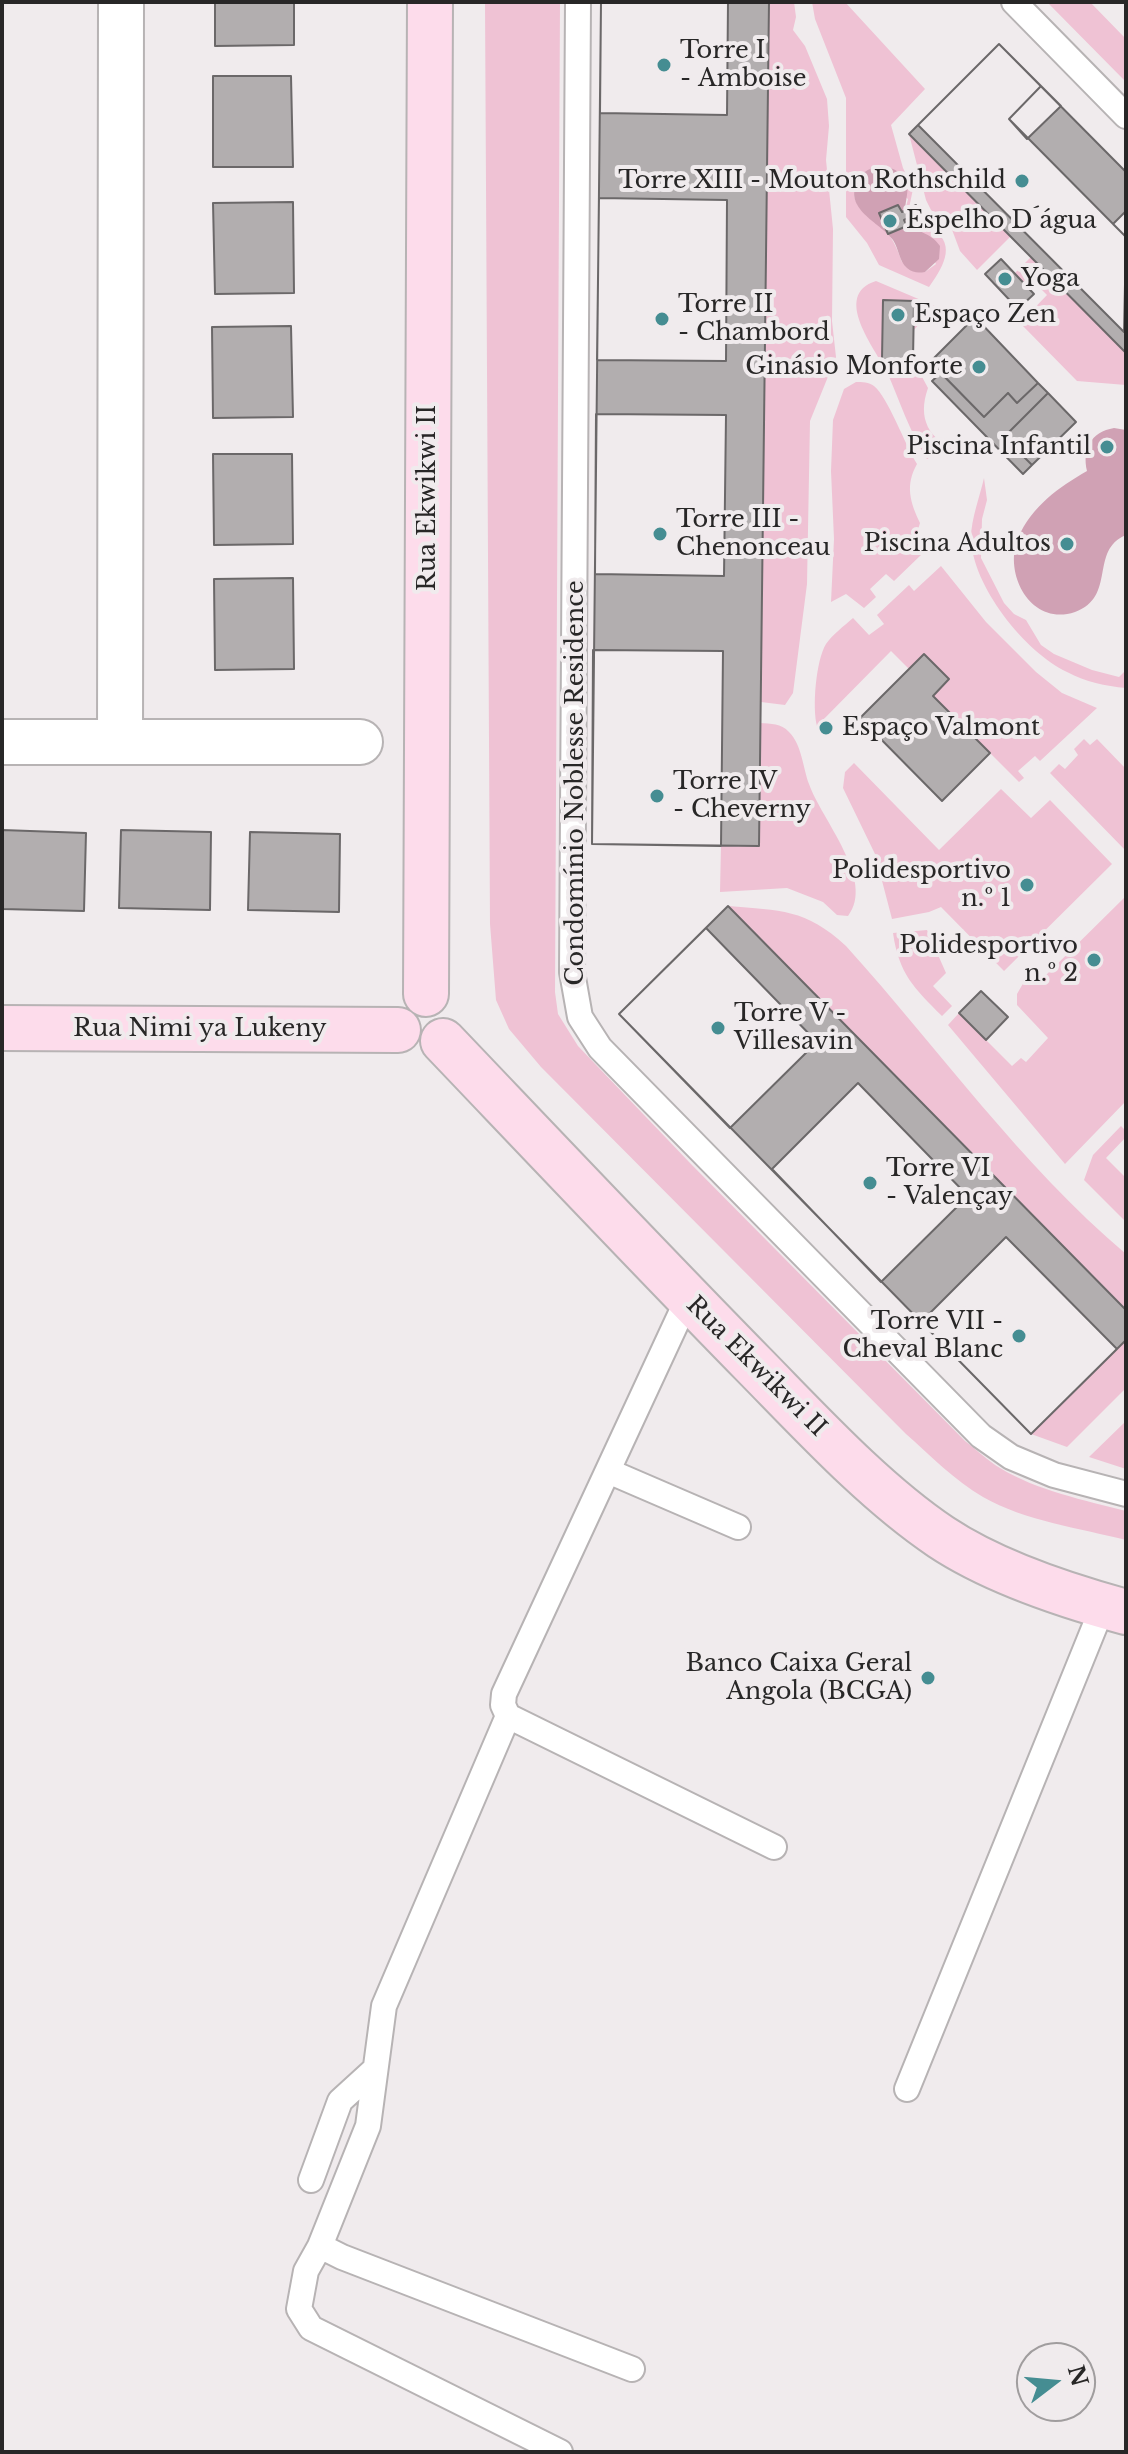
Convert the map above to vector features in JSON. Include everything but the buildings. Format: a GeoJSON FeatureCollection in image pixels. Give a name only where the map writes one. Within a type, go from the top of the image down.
{"type":"FeatureCollection","features":[{"type":"Feature","properties":{"kind":"street"},"geometry":{"type":"LineString","coordinates":[[120,742],[121,2]]}},
{"type":"Feature","properties":{"kind":"street","name":"Rua Ekwikwi II"},"geometry":{"type":"LineString","coordinates":[[426,994],[430,2]]}},
{"type":"Feature","properties":{"kind":"street"},"geometry":{"type":"LineString","coordinates":[[2,742],[360,742]]}},
{"type":"Feature","properties":{"kind":"street"},"geometry":{"type":"LineString","coordinates":[[426,994],[442,1001],[448,1008],[451,1025],[443,1041],[427,1048],[410,1044],[398,1030],[398,1013],[403,1004],[409,998],[426,994]]}},
{"type":"Feature","properties":{"kind":"street","name":"Rua Nimi ya Lukeny"},"geometry":{"type":"LineString","coordinates":[[2,1028],[398,1030]]}},
{"type":"Feature","properties":{"kind":"street","name":"Rua Ekwikwi II"},"geometry":{"type":"LineString","coordinates":[[443,1041],[835,1447],[942,1537],[1012,1573],[1115,1609]]}},
{"type":"Feature","properties":{"kind":"lane","name":"Condomínio Noblesse Residence"},"geometry":{"type":"LineString","coordinates":[[578,2],[572,972],[580,1017],[600,1048],[981,1436],[1011,1457],[1054,1475],[1126,1494]]}},
{"type":"Feature","properties":{"kind":"lane"},"geometry":{"type":"LineString","coordinates":[[1014,2],[1126,116]]}},
{"type":"Feature","properties":{"kind":"lane"},"geometry":{"type":"LineString","coordinates":[[688,1298],[504,1694],[503,1705],[508,1716],[774,1847]]}},
{"type":"Feature","properties":{"kind":"lane"},"geometry":{"type":"LineString","coordinates":[[608,1471],[738,1527]]}},
{"type":"Feature","properties":{"kind":"lane"},"geometry":{"type":"LineString","coordinates":[[907,2089],[1115,1609]]}},
{"type":"Feature","properties":{"kind":"lane"},"geometry":{"type":"LineString","coordinates":[[508,1716],[384,2006],[368,2126],[320,2246],[306,2271],[299,2309],[311,2328],[560,2452]]}},
{"type":"Feature","properties":{"kind":"lane"},"geometry":{"type":"LineString","coordinates":[[311,2180],[340,2101],[374,2070]]}},
{"type":"Feature","properties":{"kind":"lane"},"geometry":{"type":"LineString","coordinates":[[320,2246],[356,2263],[632,2369]]}},
{"type":"Feature","properties":{"kind":"shaded area"},"geometry":{"type":"Polygon","coordinates":[[[485,2],[560,2],[555,992],[558,1014],[578,1046],[965,1441],[996,1465],[1030,1483],[1126,1511],[1126,1540],[1016,1512],[983,1497],[943,1467],[906,1434],[541,1067],[509,1029],[496,1000],[490,924],[485,2]]]}},
{"type":"Feature","properties":{"kind":"shaded area"},"geometry":{"type":"Polygon","coordinates":[[[769,2],[794,2],[796,17],[793,30],[805,46],[827,99],[829,126],[826,160],[833,229],[832,321],[836,357],[810,421],[807,584],[793,693],[785,705],[761,702],[769,2]]]}},
{"type":"Feature","properties":{"kind":"shaded area"},"geometry":{"type":"Polygon","coordinates":[[[812,2],[845,2],[925,89],[891,125],[903,168],[913,189],[909,208],[905,211],[908,199],[866,171],[858,180],[854,196],[862,210],[889,235],[902,262],[925,272],[936,264],[917,230],[906,219],[910,217],[940,236],[945,243],[945,258],[929,287],[879,265],[867,243],[846,217],[846,98],[815,19],[812,2]]]}},
{"type":"Feature","properties":{"kind":"shaded area"},"geometry":{"type":"Polygon","coordinates":[[[1047,2],[1090,2],[1126,39],[1126,82],[1047,2]]]}},
{"type":"Feature","properties":{"kind":"shaded area"},"geometry":{"type":"Polygon","coordinates":[[[909,134],[1011,236],[977,270],[960,251],[951,227],[931,210],[926,200],[909,134]]]}},
{"type":"Feature","properties":{"kind":"shaded area","name":"Espelho D´água"},"geometry":{"type":"Polygon","coordinates":[[[884,166],[904,177],[909,223],[940,246],[939,259],[925,272],[907,268],[893,240],[865,214],[855,199],[854,190],[862,174],[884,166]]]}},
{"type":"Feature","properties":{"kind":"shaded area"},"geometry":{"type":"Polygon","coordinates":[[[1031,257],[1126,352],[1126,385],[1077,381],[1020,323],[1047,295],[1031,279],[1025,285],[1015,273],[1031,257]]]}},
{"type":"Feature","properties":{"kind":"shaded area"},"geometry":{"type":"Polygon","coordinates":[[[876,281],[935,306],[914,330],[914,301],[883,300],[883,359],[913,360],[928,388],[924,409],[928,427],[939,440],[957,451],[939,452],[927,459],[887,372],[860,324],[857,298],[863,288],[876,281]]]}},
{"type":"Feature","properties":{"kind":"shaded area"},"geometry":{"type":"Polygon","coordinates":[[[856,382],[870,384],[879,392],[917,464],[911,479],[910,494],[920,523],[916,536],[921,555],[894,581],[886,574],[870,589],[876,597],[864,608],[846,594],[831,602],[833,420],[844,389],[856,382]]]}},
{"type":"Feature","properties":{"kind":"shaded area","name":"Piscina Adultos"},"geometry":{"type":"Polygon","coordinates":[[[1114,428],[1126,430],[1126,535],[1108,551],[1100,585],[1088,605],[1059,615],[1045,612],[1024,594],[1018,581],[1014,552],[1018,538],[1047,498],[1087,471],[1087,449],[1094,438],[1114,428]]]}},
{"type":"Feature","properties":{"kind":"shaded area"},"geometry":{"type":"Polygon","coordinates":[[[984,478],[987,500],[982,519],[981,558],[1004,603],[1014,614],[1026,620],[1041,645],[1054,654],[1092,670],[1119,677],[1126,670],[1126,688],[1088,681],[1067,672],[1034,649],[1004,616],[981,576],[971,538],[984,478]]]}},
{"type":"Feature","properties":{"kind":"shaded area"},"geometry":{"type":"Polygon","coordinates":[[[941,566],[986,622],[1036,672],[1062,693],[1097,708],[1040,761],[1035,756],[1018,771],[1024,778],[1019,782],[933,696],[949,679],[925,655],[910,670],[891,651],[817,726],[817,672],[829,641],[853,618],[869,635],[884,624],[877,615],[909,585],[914,591],[941,566]]]}},
{"type":"Feature","properties":{"kind":"shaded area"},"geometry":{"type":"Polygon","coordinates":[[[760,723],[783,727],[797,743],[815,798],[851,868],[855,901],[848,916],[837,915],[823,902],[787,888],[720,892],[721,846],[759,846],[760,723]]]}},
{"type":"Feature","properties":{"kind":"shaded area"},"geometry":{"type":"Polygon","coordinates":[[[1084,739],[1090,745],[1097,739],[1126,769],[1126,851],[1050,773],[1059,764],[1065,769],[1078,755],[1074,749],[1084,739]]]}},
{"type":"Feature","properties":{"kind":"shaded area"},"geometry":{"type":"Polygon","coordinates":[[[854,763],[939,850],[1001,789],[1031,818],[1050,800],[1112,864],[1004,971],[941,907],[892,919],[875,854],[843,788],[845,772],[854,763]]]}},
{"type":"Feature","properties":{"kind":"shaded area"},"geometry":{"type":"Polygon","coordinates":[[[1126,896],[1126,1101],[1065,1164],[948,1025],[959,1013],[1012,1066],[1021,1058],[1026,1062],[1048,1038],[1017,1005],[1017,994],[1025,980],[1043,978],[1126,896]]]}},
{"type":"Feature","properties":{"kind":"shaded area"},"geometry":{"type":"Polygon","coordinates":[[[728,906],[778,911],[805,918],[846,946],[1015,1144],[1087,1219],[1126,1254],[1126,1310],[728,906]]]}},
{"type":"Feature","properties":{"kind":"shaded area"},"geometry":{"type":"Polygon","coordinates":[[[927,930],[946,973],[933,986],[952,1006],[942,1016],[909,979],[899,959],[893,933],[927,930]]]}},
{"type":"Feature","properties":{"kind":"shaded area"},"geometry":{"type":"Polygon","coordinates":[[[1121,1126],[1126,1131],[1126,1137],[1106,1158],[1126,1178],[1126,1222],[1084,1180],[1093,1155],[1121,1126]]]}},
{"type":"Feature","properties":{"kind":"shaded area"},"geometry":{"type":"Polygon","coordinates":[[[1126,1340],[1126,1388],[1067,1447],[1031,1434],[1126,1340]]]}},
{"type":"Feature","properties":{"kind":"shaded area"},"geometry":{"type":"Polygon","coordinates":[[[1126,1421],[1126,1469],[1089,1457],[1126,1421]]]}},
{"type":"Feature","properties":{"kind":"place","name":"Torre I - Amboise"},"geometry":{"type":"Point","coordinates":[664,65]}},
{"type":"Feature","properties":{"kind":"place","name":"Torre XIII - Mouton Rothschild"},"geometry":{"type":"Point","coordinates":[1022,181]}},
{"type":"Feature","properties":{"kind":"place","name":"Espelho D´água"},"geometry":{"type":"Point","coordinates":[890,221]}},
{"type":"Feature","properties":{"kind":"place","name":"Yoga"},"geometry":{"type":"Point","coordinates":[1005,279]}},
{"type":"Feature","properties":{"kind":"place","name":"Espaço Zen"},"geometry":{"type":"Point","coordinates":[898,315]}},
{"type":"Feature","properties":{"kind":"place","name":"Torre II - Chambord"},"geometry":{"type":"Point","coordinates":[662,319]}},
{"type":"Feature","properties":{"kind":"place","name":"Ginásio Monforte"},"geometry":{"type":"Point","coordinates":[979,367]}},
{"type":"Feature","properties":{"kind":"place","name":"Piscina Infantil"},"geometry":{"type":"Point","coordinates":[1107,447]}},
{"type":"Feature","properties":{"kind":"place","name":"Torre III - Chenonceau"},"geometry":{"type":"Point","coordinates":[660,534]}},
{"type":"Feature","properties":{"kind":"place","name":"Piscina Adultos"},"geometry":{"type":"Point","coordinates":[1067,544]}},
{"type":"Feature","properties":{"kind":"place","name":"Espaço Valmont"},"geometry":{"type":"Point","coordinates":[826,728]}},
{"type":"Feature","properties":{"kind":"place","name":"Torre IV - Cheverny"},"geometry":{"type":"Point","coordinates":[657,796]}},
{"type":"Feature","properties":{"kind":"place","name":"Polidesportivo n.º 1"},"geometry":{"type":"Point","coordinates":[1027,885]}},
{"type":"Feature","properties":{"kind":"place","name":"Polidesportivo n.º 2"},"geometry":{"type":"Point","coordinates":[1094,960]}},
{"type":"Feature","properties":{"kind":"place","name":"Torre V - Villesavin"},"geometry":{"type":"Point","coordinates":[718,1028]}},
{"type":"Feature","properties":{"kind":"place","name":"Torre VI - Valençay"},"geometry":{"type":"Point","coordinates":[870,1183]}},
{"type":"Feature","properties":{"kind":"place","name":"Torre VII - Cheval Blanc"},"geometry":{"type":"Point","coordinates":[1019,1336]}},
{"type":"Feature","properties":{"kind":"place","name":"Banco Caixa Geral Angola (BCGA)"},"geometry":{"type":"Point","coordinates":[928,1678]}}]}
